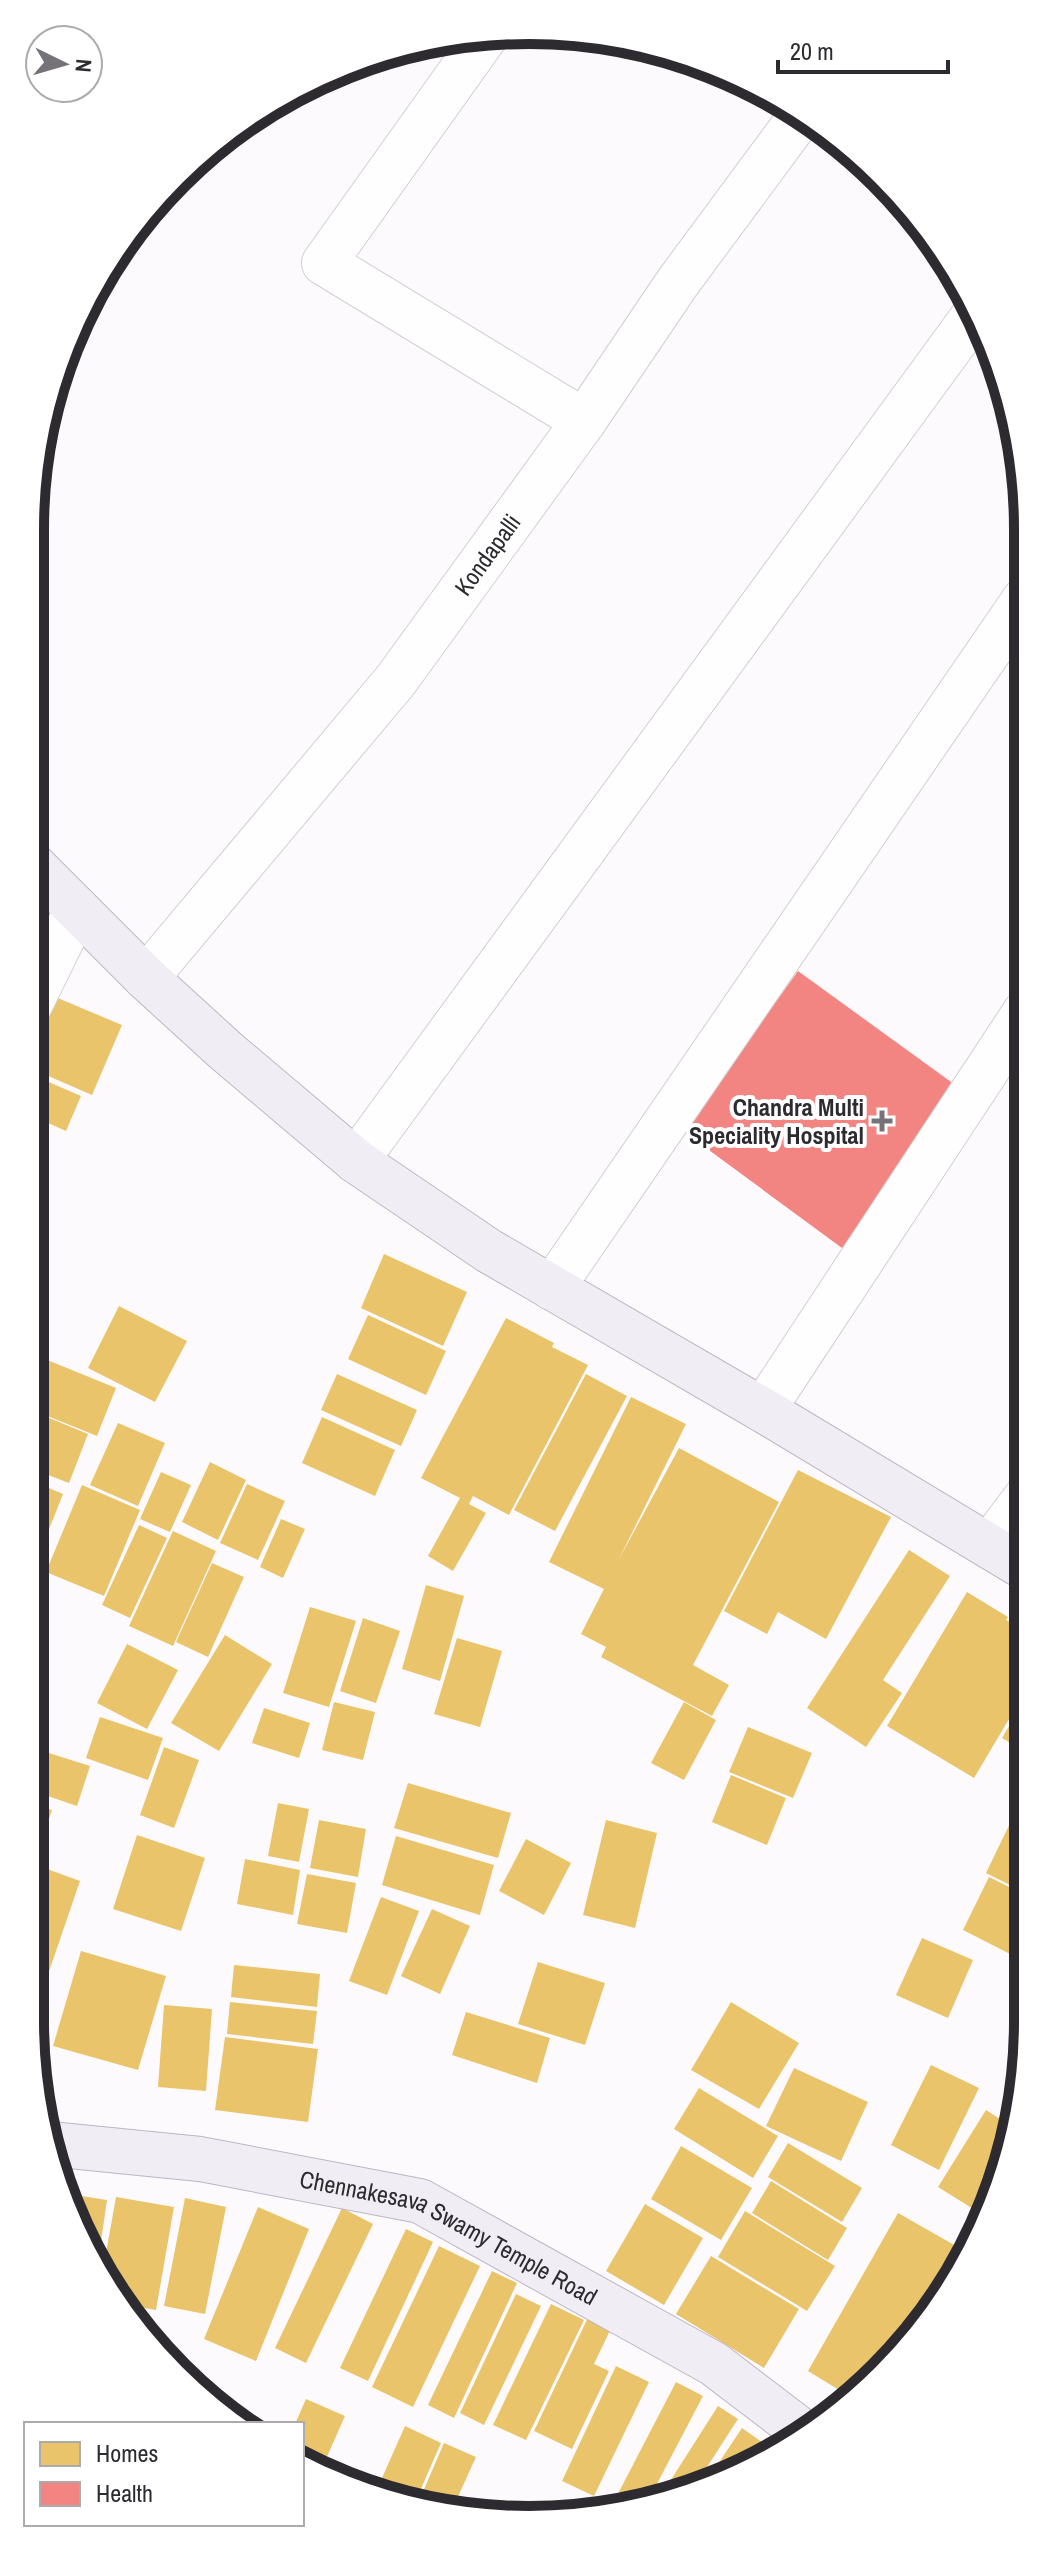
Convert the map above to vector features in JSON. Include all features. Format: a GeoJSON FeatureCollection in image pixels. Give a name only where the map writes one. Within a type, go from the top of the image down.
{"type":"FeatureCollection","features":[{"type":"Feature","properties":{"kind":"main road"},"geometry":{"type":"LineString","coordinates":[[44,876],[146,978],[226,1051],[356,1161],[489,1251],[1014,1561]]}},
{"type":"Feature","properties":{"kind":"main road","name":"Chennakesava Swamy Temple Road"},"geometry":{"type":"LineString","coordinates":[[60,2145],[200,2159],[420,2201],[714,2364],[795,2426]]}},
{"type":"Feature","properties":{"kind":"street"},"geometry":{"type":"LineString","coordinates":[[478,47],[324,263],[584,421]]}},
{"type":"Feature","properties":{"kind":"street","name":"Kondapalli"},"geometry":{"type":"LineString","coordinates":[[146,978],[396,680],[584,421],[678,282],[795,124]]}},
{"type":"Feature","properties":{"kind":"street"},"geometry":{"type":"LineString","coordinates":[[356,1161],[968,323]]}},
{"type":"Feature","properties":{"kind":"street"},"geometry":{"type":"LineString","coordinates":[[552,1288],[1014,615]]}},
{"type":"Feature","properties":{"kind":"street"},"geometry":{"type":"LineString","coordinates":[[44,976],[77,909]]}},
{"type":"Feature","properties":{"kind":"street"},"geometry":{"type":"LineString","coordinates":[[763,1410],[1014,1030]]}},
{"type":"Feature","properties":{"kind":"street"},"geometry":{"type":"LineString","coordinates":[[990,1545],[1014,1513]]}},
{"type":"Feature","properties":{"kind":"building: Homes"},"geometry":{"type":"Polygon","coordinates":[[[53,996],[122,1025],[92,1095],[44,1074],[44,1017],[53,996]]]}},
{"type":"Feature","properties":{"kind":"building: Homes"},"geometry":{"type":"Polygon","coordinates":[[[44,1080],[81,1096],[66,1131],[44,1121],[44,1080]]]}},
{"type":"Feature","properties":{"kind":"building: Homes"},"geometry":{"type":"Polygon","coordinates":[[[384,1254],[467,1292],[443,1346],[361,1308],[384,1254]]]}},
{"type":"Feature","properties":{"kind":"building: Homes"},"geometry":{"type":"Polygon","coordinates":[[[119,1306],[187,1341],[155,1402],[88,1368],[119,1306]]]}},
{"type":"Feature","properties":{"kind":"building: Homes"},"geometry":{"type":"Polygon","coordinates":[[[368,1315],[446,1351],[426,1395],[348,1359],[368,1315]]]}},
{"type":"Feature","properties":{"kind":"building: Homes"},"geometry":{"type":"Polygon","coordinates":[[[506,1318],[588,1365],[509,1515],[473,1496],[469,1504],[486,1513],[453,1571],[428,1556],[460,1498],[421,1478],[506,1318]]]}},
{"type":"Feature","properties":{"kind":"building: Homes"},"geometry":{"type":"Polygon","coordinates":[[[44,1359],[116,1388],[97,1436],[44,1415],[44,1359]]]}},
{"type":"Feature","properties":{"kind":"building: Homes"},"geometry":{"type":"Polygon","coordinates":[[[337,1374],[417,1410],[401,1446],[321,1410],[337,1374]]]}},
{"type":"Feature","properties":{"kind":"building: Homes"},"geometry":{"type":"Polygon","coordinates":[[[586,1374],[627,1396],[555,1531],[514,1510],[586,1374]]]}},
{"type":"Feature","properties":{"kind":"building: Homes"},"geometry":{"type":"Polygon","coordinates":[[[631,1397],[686,1424],[618,1561],[679,1448],[779,1502],[693,1665],[729,1685],[712,1716],[601,1657],[606,1647],[581,1634],[604,1589],[549,1562],[631,1397]]]}},
{"type":"Feature","properties":{"kind":"building: Homes"},"geometry":{"type":"Polygon","coordinates":[[[44,1416],[88,1434],[69,1483],[44,1473],[44,1416]]]}},
{"type":"Feature","properties":{"kind":"building: Homes"},"geometry":{"type":"Polygon","coordinates":[[[322,1417],[395,1450],[375,1496],[302,1463],[322,1417]]]}},
{"type":"Feature","properties":{"kind":"building: Homes"},"geometry":{"type":"Polygon","coordinates":[[[118,1423],[165,1443],[138,1506],[90,1485],[118,1423]]]}},
{"type":"Feature","properties":{"kind":"building: Homes"},"geometry":{"type":"Polygon","coordinates":[[[210,1462],[246,1480],[218,1540],[182,1522],[210,1462]]]}},
{"type":"Feature","properties":{"kind":"building: Homes"},"geometry":{"type":"Polygon","coordinates":[[[798,1470],[891,1517],[826,1639],[778,1612],[767,1634],[724,1611],[798,1470]]]}},
{"type":"Feature","properties":{"kind":"building: Homes"},"geometry":{"type":"Polygon","coordinates":[[[161,1472],[191,1485],[170,1532],[140,1519],[161,1472]]]}},
{"type":"Feature","properties":{"kind":"building: Homes"},"geometry":{"type":"Polygon","coordinates":[[[247,1484],[285,1501],[258,1560],[220,1543],[247,1484]]]}},
{"type":"Feature","properties":{"kind":"building: Homes"},"geometry":{"type":"Polygon","coordinates":[[[82,1485],[140,1510],[104,1596],[46,1572],[82,1485]]]}},
{"type":"Feature","properties":{"kind":"building: Homes"},"geometry":{"type":"Polygon","coordinates":[[[44,1486],[63,1494],[44,1542],[44,1486]]]}},
{"type":"Feature","properties":{"kind":"building: Homes"},"geometry":{"type":"Polygon","coordinates":[[[281,1519],[305,1529],[283,1578],[260,1567],[281,1519]]]}},
{"type":"Feature","properties":{"kind":"building: Homes"},"geometry":{"type":"Polygon","coordinates":[[[139,1525],[167,1538],[130,1618],[102,1605],[139,1525]]]}},
{"type":"Feature","properties":{"kind":"building: Homes"},"geometry":{"type":"Polygon","coordinates":[[[173,1531],[216,1551],[173,1646],[129,1626],[173,1531]]]}},
{"type":"Feature","properties":{"kind":"building: Homes"},"geometry":{"type":"Polygon","coordinates":[[[909,1550],[950,1576],[883,1680],[902,1693],[866,1747],[807,1708],[909,1550]]]}},
{"type":"Feature","properties":{"kind":"building: Homes"},"geometry":{"type":"Polygon","coordinates":[[[212,1563],[244,1577],[208,1657],[176,1642],[212,1563]]]}},
{"type":"Feature","properties":{"kind":"building: Homes"},"geometry":{"type":"Polygon","coordinates":[[[426,1585],[464,1596],[440,1681],[402,1669],[426,1585]]]}},
{"type":"Feature","properties":{"kind":"building: Homes"},"geometry":{"type":"Polygon","coordinates":[[[967,1592],[1008,1617],[1006,1620],[1014,1625],[1014,1711],[974,1778],[887,1726],[967,1592]]]}},
{"type":"Feature","properties":{"kind":"building: Homes"},"geometry":{"type":"Polygon","coordinates":[[[310,1607],[356,1621],[329,1707],[283,1693],[310,1607]]]}},
{"type":"Feature","properties":{"kind":"building: Homes"},"geometry":{"type":"Polygon","coordinates":[[[363,1618],[400,1631],[376,1703],[340,1691],[363,1618]]]}},
{"type":"Feature","properties":{"kind":"building: Homes"},"geometry":{"type":"Polygon","coordinates":[[[225,1635],[272,1664],[219,1751],[171,1723],[225,1635]]]}},
{"type":"Feature","properties":{"kind":"building: Homes"},"geometry":{"type":"Polygon","coordinates":[[[457,1638],[502,1651],[480,1727],[434,1714],[457,1638]]]}},
{"type":"Feature","properties":{"kind":"building: Homes"},"geometry":{"type":"Polygon","coordinates":[[[127,1644],[178,1670],[147,1729],[97,1703],[127,1644]]]}},
{"type":"Feature","properties":{"kind":"building: Homes"},"geometry":{"type":"Polygon","coordinates":[[[334,1702],[375,1712],[363,1760],[322,1750],[334,1702]]]}},
{"type":"Feature","properties":{"kind":"building: Homes"},"geometry":{"type":"Polygon","coordinates":[[[684,1702],[716,1720],[684,1780],[651,1763],[684,1702]]]}},
{"type":"Feature","properties":{"kind":"building: Homes"},"geometry":{"type":"Polygon","coordinates":[[[264,1708],[310,1723],[299,1758],[252,1743],[264,1708]]]}},
{"type":"Feature","properties":{"kind":"building: Homes"},"geometry":{"type":"Polygon","coordinates":[[[100,1717],[163,1738],[148,1780],[86,1758],[100,1717]]]}},
{"type":"Feature","properties":{"kind":"building: Homes"},"geometry":{"type":"Polygon","coordinates":[[[1014,1718],[1014,1745],[1002,1738],[1014,1718]]]}},
{"type":"Feature","properties":{"kind":"building: Homes"},"geometry":{"type":"Polygon","coordinates":[[[748,1727],[812,1753],[793,1798],[729,1772],[748,1727]]]}},
{"type":"Feature","properties":{"kind":"building: Homes"},"geometry":{"type":"Polygon","coordinates":[[[164,1747],[199,1760],[174,1828],[140,1815],[164,1747]]]}},
{"type":"Feature","properties":{"kind":"building: Homes"},"geometry":{"type":"Polygon","coordinates":[[[44,1751],[90,1766],[77,1806],[44,1795],[44,1751]]]}},
{"type":"Feature","properties":{"kind":"building: Homes"},"geometry":{"type":"Polygon","coordinates":[[[731,1775],[786,1798],[767,1845],[712,1822],[731,1775]]]}},
{"type":"Feature","properties":{"kind":"building: Homes"},"geometry":{"type":"Polygon","coordinates":[[[408,1783],[511,1813],[498,1858],[394,1828],[408,1783]]]}},
{"type":"Feature","properties":{"kind":"building: Homes"},"geometry":{"type":"Polygon","coordinates":[[[278,1803],[309,1809],[299,1862],[268,1856],[278,1803]]]}},
{"type":"Feature","properties":{"kind":"building: Homes"},"geometry":{"type":"Polygon","coordinates":[[[44,1807],[52,1810],[44,1834],[44,1807]]]}},
{"type":"Feature","properties":{"kind":"building: Homes"},"geometry":{"type":"Polygon","coordinates":[[[1014,1815],[1014,1887],[986,1873],[1014,1815]]]}},
{"type":"Feature","properties":{"kind":"building: Homes"},"geometry":{"type":"Polygon","coordinates":[[[319,1820],[366,1829],[358,1877],[310,1868],[319,1820]]]}},
{"type":"Feature","properties":{"kind":"building: Homes"},"geometry":{"type":"Polygon","coordinates":[[[606,1820],[657,1833],[635,1928],[583,1915],[606,1820]]]}},
{"type":"Feature","properties":{"kind":"building: Homes"},"geometry":{"type":"Polygon","coordinates":[[[137,1835],[205,1858],[181,1931],[113,1909],[137,1835]]]}},
{"type":"Feature","properties":{"kind":"building: Homes"},"geometry":{"type":"Polygon","coordinates":[[[396,1836],[494,1865],[480,1915],[382,1885],[396,1836]]]}},
{"type":"Feature","properties":{"kind":"building: Homes"},"geometry":{"type":"Polygon","coordinates":[[[526,1839],[571,1863],[544,1915],[499,1891],[526,1839]]]}},
{"type":"Feature","properties":{"kind":"building: Homes"},"geometry":{"type":"Polygon","coordinates":[[[245,1859],[300,1870],[293,1915],[237,1904],[245,1859]]]}},
{"type":"Feature","properties":{"kind":"building: Homes"},"geometry":{"type":"Polygon","coordinates":[[[44,1868],[80,1881],[44,1986],[44,1868]]]}},
{"type":"Feature","properties":{"kind":"building: Homes"},"geometry":{"type":"Polygon","coordinates":[[[307,1874],[356,1883],[347,1933],[297,1924],[307,1874]]]}},
{"type":"Feature","properties":{"kind":"building: Homes"},"geometry":{"type":"Polygon","coordinates":[[[989,1877],[1014,1889],[1014,1956],[963,1930],[989,1877]]]}},
{"type":"Feature","properties":{"kind":"building: Homes"},"geometry":{"type":"Polygon","coordinates":[[[381,1897],[419,1911],[387,1995],[349,1981],[381,1897]]]}},
{"type":"Feature","properties":{"kind":"building: Homes"},"geometry":{"type":"Polygon","coordinates":[[[432,1909],[470,1926],[440,1994],[401,1976],[432,1909]]]}},
{"type":"Feature","properties":{"kind":"building: Homes"},"geometry":{"type":"Polygon","coordinates":[[[922,1938],[973,1960],[948,2018],[896,1995],[922,1938]]]}},
{"type":"Feature","properties":{"kind":"building: Homes"},"geometry":{"type":"Polygon","coordinates":[[[81,1951],[166,1976],[138,2070],[53,2046],[81,1951]]]}},
{"type":"Feature","properties":{"kind":"building: Homes"},"geometry":{"type":"Polygon","coordinates":[[[538,1962],[605,1983],[585,2045],[518,2024],[538,1962]]]}},
{"type":"Feature","properties":{"kind":"building: Homes"},"geometry":{"type":"Polygon","coordinates":[[[234,1965],[320,1974],[317,2007],[231,1997],[234,1965]]]}},
{"type":"Feature","properties":{"kind":"building: Homes"},"geometry":{"type":"Polygon","coordinates":[[[230,2002],[317,2011],[313,2044],[227,2034],[230,2002]]]}},
{"type":"Feature","properties":{"kind":"building: Homes"},"geometry":{"type":"Polygon","coordinates":[[[731,2002],[799,2043],[759,2109],[691,2070],[731,2002]]]}},
{"type":"Feature","properties":{"kind":"building: Homes"},"geometry":{"type":"Polygon","coordinates":[[[164,2005],[212,2009],[206,2091],[158,2087],[164,2005]]]}},
{"type":"Feature","properties":{"kind":"building: Homes"},"geometry":{"type":"Polygon","coordinates":[[[466,2012],[550,2038],[537,2083],[452,2055],[466,2012]]]}},
{"type":"Feature","properties":{"kind":"building: Homes"},"geometry":{"type":"Polygon","coordinates":[[[225,2037],[318,2049],[308,2122],[215,2110],[225,2037]]]}},
{"type":"Feature","properties":{"kind":"building: Homes"},"geometry":{"type":"Polygon","coordinates":[[[931,2065],[979,2088],[939,2170],[891,2145],[931,2065]]]}},
{"type":"Feature","properties":{"kind":"building: Homes"},"geometry":{"type":"Polygon","coordinates":[[[794,2068],[868,2102],[841,2161],[766,2126],[794,2068]]]}},
{"type":"Feature","properties":{"kind":"building: Homes"},"geometry":{"type":"Polygon","coordinates":[[[699,2088],[778,2136],[753,2178],[674,2129],[699,2088]]]}},
{"type":"Feature","properties":{"kind":"building: Homes"},"geometry":{"type":"Polygon","coordinates":[[[986,2110],[1004,2121],[976,2210],[938,2187],[986,2110]]]}},
{"type":"Feature","properties":{"kind":"building: Homes"},"geometry":{"type":"Polygon","coordinates":[[[788,2143],[862,2188],[842,2222],[768,2177],[788,2143]]]}},
{"type":"Feature","properties":{"kind":"building: Homes"},"geometry":{"type":"Polygon","coordinates":[[[681,2146],[752,2188],[721,2240],[651,2199],[681,2146]]]}},
{"type":"Feature","properties":{"kind":"building: Homes"},"geometry":{"type":"Polygon","coordinates":[[[771,2181],[847,2228],[828,2260],[752,2213],[771,2181]]]}},
{"type":"Feature","properties":{"kind":"building: Homes"},"geometry":{"type":"Polygon","coordinates":[[[77,2195],[107,2200],[100,2247],[77,2195]]]}},
{"type":"Feature","properties":{"kind":"building: Homes"},"geometry":{"type":"Polygon","coordinates":[[[116,2197],[174,2207],[156,2310],[138,2307],[105,2257],[116,2197]]]}},
{"type":"Feature","properties":{"kind":"building: Homes"},"geometry":{"type":"Polygon","coordinates":[[[185,2198],[226,2207],[205,2314],[164,2306],[185,2198]]]}},
{"type":"Feature","properties":{"kind":"building: Homes"},"geometry":{"type":"Polygon","coordinates":[[[645,2204],[703,2238],[664,2305],[606,2271],[645,2204]]]}},
{"type":"Feature","properties":{"kind":"building: Homes"},"geometry":{"type":"Polygon","coordinates":[[[258,2207],[309,2229],[256,2361],[204,2339],[258,2207]]]}},
{"type":"Feature","properties":{"kind":"building: Homes"},"geometry":{"type":"Polygon","coordinates":[[[342,2208],[373,2224],[306,2363],[275,2348],[342,2208]]]}},
{"type":"Feature","properties":{"kind":"building: Homes"},"geometry":{"type":"Polygon","coordinates":[[[745,2211],[835,2266],[807,2311],[718,2257],[745,2211]]]}},
{"type":"Feature","properties":{"kind":"building: Homes"},"geometry":{"type":"Polygon","coordinates":[[[898,2213],[956,2246],[914,2316],[849,2386],[842,2392],[808,2371],[898,2213]]]}},
{"type":"Feature","properties":{"kind":"building: Homes"},"geometry":{"type":"Polygon","coordinates":[[[406,2229],[433,2242],[368,2381],[340,2368],[406,2229]]]}},
{"type":"Feature","properties":{"kind":"building: Homes"},"geometry":{"type":"Polygon","coordinates":[[[439,2246],[480,2266],[413,2407],[372,2387],[439,2246]]]}},
{"type":"Feature","properties":{"kind":"building: Homes"},"geometry":{"type":"Polygon","coordinates":[[[711,2256],[799,2309],[764,2368],[676,2314],[711,2256]]]}},
{"type":"Feature","properties":{"kind":"building: Homes"},"geometry":{"type":"Polygon","coordinates":[[[492,2271],[517,2283],[454,2418],[428,2405],[492,2271]]]}},
{"type":"Feature","properties":{"kind":"building: Homes"},"geometry":{"type":"Polygon","coordinates":[[[516,2294],[541,2306],[484,2425],[460,2413],[516,2294]]]}},
{"type":"Feature","properties":{"kind":"building: Homes"},"geometry":{"type":"Polygon","coordinates":[[[551,2304],[584,2320],[526,2440],[493,2425],[551,2304]]]}},
{"type":"Feature","properties":{"kind":"building: Homes"},"geometry":{"type":"Polygon","coordinates":[[[593,2307],[616,2318],[594,2364],[609,2371],[572,2449],[534,2431],[593,2307]]]}},
{"type":"Feature","properties":{"kind":"building: Homes"},"geometry":{"type":"Polygon","coordinates":[[[616,2366],[649,2382],[594,2496],[562,2481],[616,2366]]]}},
{"type":"Feature","properties":{"kind":"building: Homes"},"geometry":{"type":"Polygon","coordinates":[[[676,2382],[703,2396],[654,2489],[616,2498],[676,2382]]]}},
{"type":"Feature","properties":{"kind":"building: Homes"},"geometry":{"type":"Polygon","coordinates":[[[306,2399],[345,2416],[325,2461],[304,2451],[304,2422],[296,2422],[306,2399]]]}},
{"type":"Feature","properties":{"kind":"building: Homes"},"geometry":{"type":"Polygon","coordinates":[[[718,2406],[738,2419],[703,2473],[667,2485],[718,2406]]]}},
{"type":"Feature","properties":{"kind":"building: Homes"},"geometry":{"type":"Polygon","coordinates":[[[405,2426],[441,2443],[419,2493],[380,2482],[405,2426]]]}},
{"type":"Feature","properties":{"kind":"building: Homes"},"geometry":{"type":"Polygon","coordinates":[[[742,2428],[765,2445],[744,2456],[715,2469],[742,2428]]]}},
{"type":"Feature","properties":{"kind":"building: Homes"},"geometry":{"type":"Polygon","coordinates":[[[444,2443],[476,2457],[456,2500],[422,2494],[444,2443]]]}},
{"type":"Feature","properties":{"kind":"building: Health"},"geometry":{"type":"Polygon","coordinates":[[[798,971],[958,1087],[842,1248],[683,1131],[798,971]]]}},
{"type":"Feature","properties":{"kind":"place","name":"Chandra Multi Speciality Hospital"},"geometry":{"type":"Point","coordinates":[882,1121]}}]}
